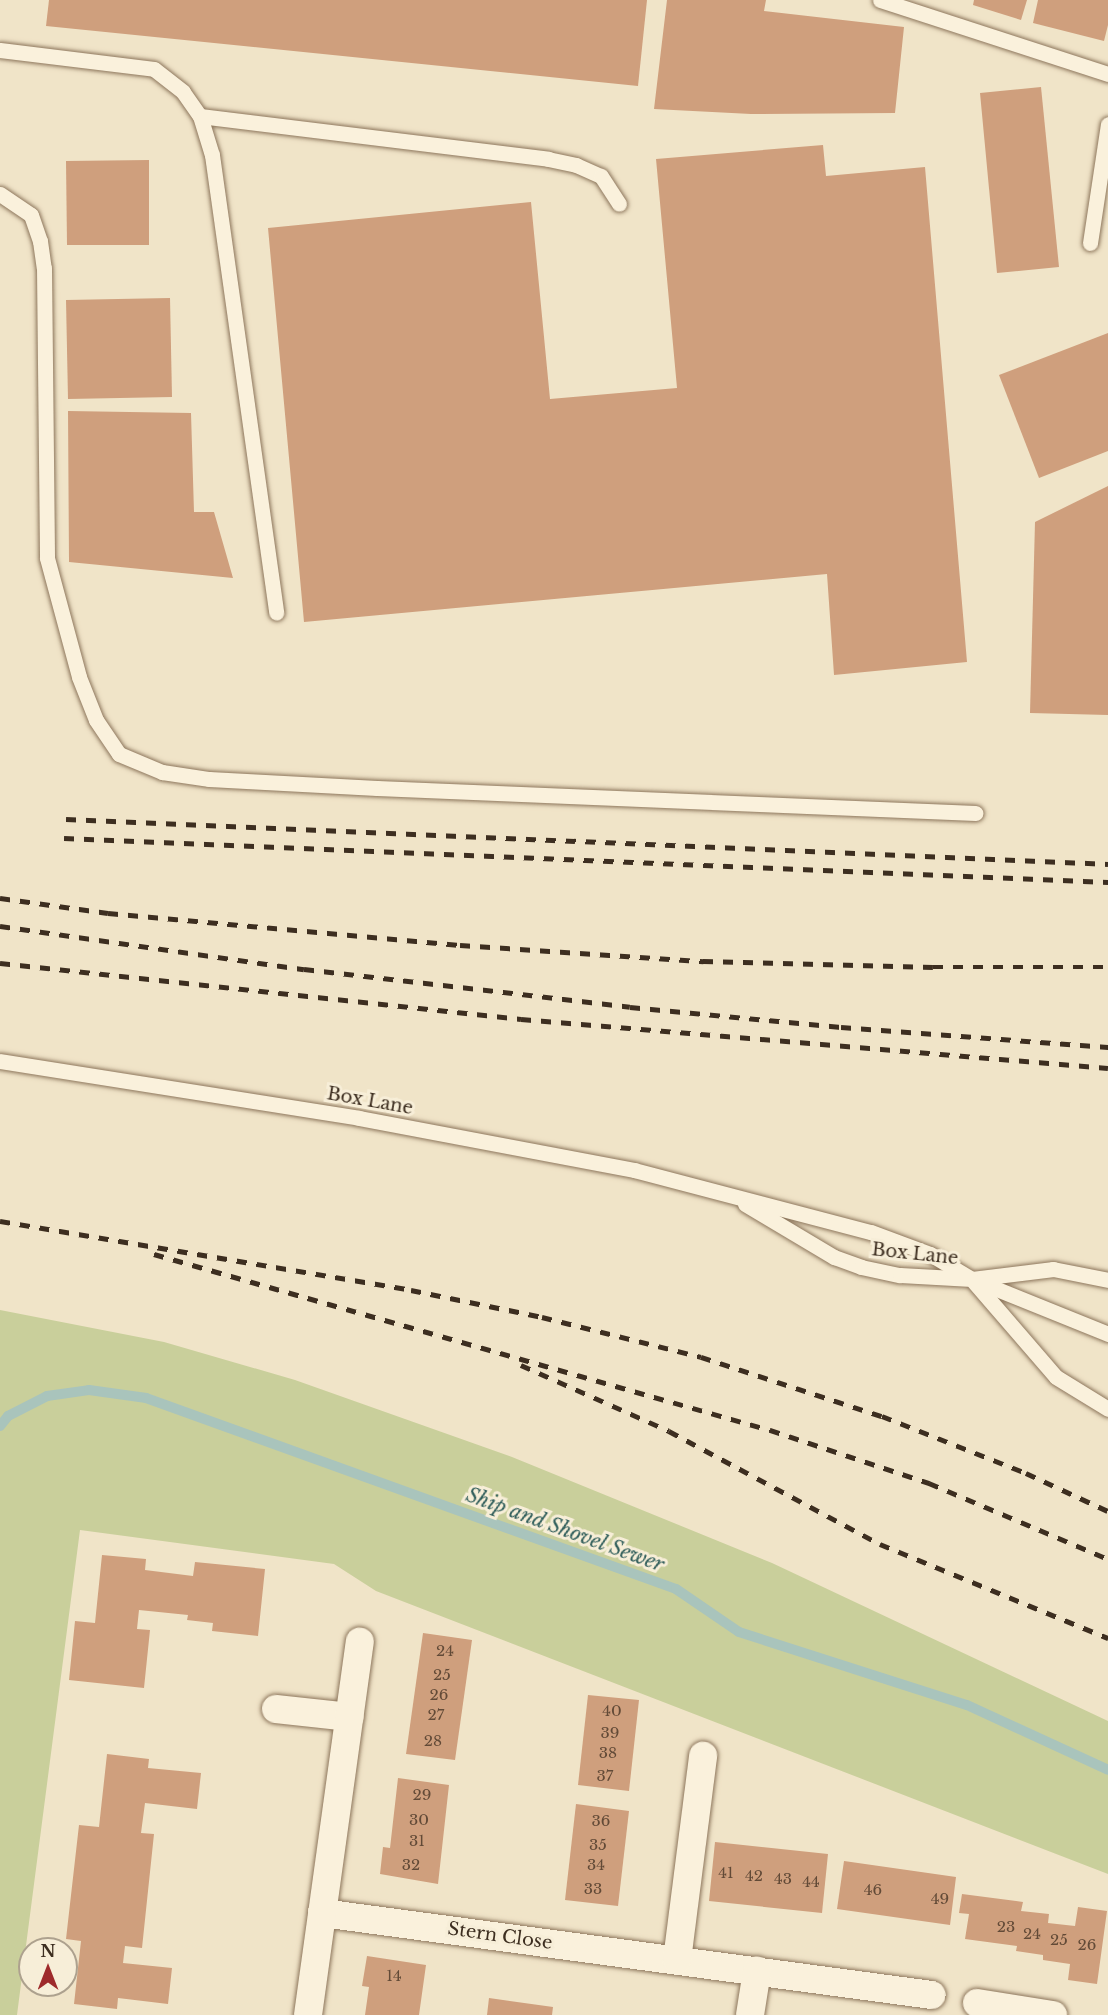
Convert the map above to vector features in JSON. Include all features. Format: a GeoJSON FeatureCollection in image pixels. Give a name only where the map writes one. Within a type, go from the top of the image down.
{"type":"FeatureCollection","features":[{"type":"Feature","properties":{"kind":"street"},"geometry":{"type":"LineString","coordinates":[[308,2015],[360,1642]]}},
{"type":"Feature","properties":{"kind":"street"},"geometry":{"type":"LineString","coordinates":[[276,1709],[350,1717]]}},
{"type":"Feature","properties":{"kind":"street"},"geometry":{"type":"LineString","coordinates":[[677,1960],[703,1756]]}},
{"type":"Feature","properties":{"kind":"street","name":"Stern Close"},"geometry":{"type":"LineString","coordinates":[[322,1913],[932,1995]]}},
{"type":"Feature","properties":{"kind":"street"},"geometry":{"type":"LineString","coordinates":[[750,2015],[757,1971]]}},
{"type":"Feature","properties":{"kind":"street"},"geometry":{"type":"LineString","coordinates":[[977,2003],[1053,2015]]}},
{"type":"Feature","properties":{"kind":"lane"},"geometry":{"type":"LineString","coordinates":[[880,0],[1108,74]]}},
{"type":"Feature","properties":{"kind":"lane"},"geometry":{"type":"LineString","coordinates":[[0,50],[154,69],[183,92],[200,116],[212,155],[276,613]]}},
{"type":"Feature","properties":{"kind":"lane"},"geometry":{"type":"LineString","coordinates":[[200,116],[548,159],[576,165],[601,176],[619,204]]}},
{"type":"Feature","properties":{"kind":"lane"},"geometry":{"type":"LineString","coordinates":[[1090,243],[1108,124]]}},
{"type":"Feature","properties":{"kind":"lane"},"geometry":{"type":"LineString","coordinates":[[0,194],[31,214],[40,241],[44,268],[47,558],[79,677],[96,720],[119,754],[162,772],[209,779],[975,813]]}},
{"type":"Feature","properties":{"kind":"lane","name":"Box Lane"},"geometry":{"type":"LineString","coordinates":[[0,1061],[359,1118],[634,1170],[872,1232],[930,1254],[972,1279]]}},
{"type":"Feature","properties":{"kind":"lane","name":"Box Lane"},"geometry":{"type":"LineString","coordinates":[[730,1194],[834,1257],[861,1268],[900,1275],[972,1279],[1053,1269],[1108,1280]]}},
{"type":"Feature","properties":{"kind":"lane"},"geometry":{"type":"LineString","coordinates":[[972,1279],[1108,1334]]}},
{"type":"Feature","properties":{"kind":"lane"},"geometry":{"type":"LineString","coordinates":[[972,1279],[1056,1377],[1108,1409]]}},
{"type":"Feature","properties":{"kind":"green space"},"geometry":{"type":"Polygon","coordinates":[[[0,1310],[164,1342],[295,1380],[512,1457],[772,1563],[1108,1721],[1108,1874],[376,1591],[334,1564],[80,1530],[27,1937],[18,1937],[19,1997],[17,2015],[0,2015],[0,1310]]]}},
{"type":"Feature","properties":{"kind":"building"},"geometry":{"type":"Polygon","coordinates":[[[49,0],[647,0],[638,86],[46,26],[49,0]]]}},
{"type":"Feature","properties":{"kind":"building"},"geometry":{"type":"Polygon","coordinates":[[[667,0],[766,0],[764,11],[904,27],[895,113],[751,114],[654,109],[667,0]]]}},
{"type":"Feature","properties":{"kind":"building"},"geometry":{"type":"Polygon","coordinates":[[[974,0],[1027,0],[1021,20],[973,5],[974,0]]]}},
{"type":"Feature","properties":{"kind":"building"},"geometry":{"type":"Polygon","coordinates":[[[1038,0],[1108,0],[1108,25],[1104,41],[1033,23],[1038,0]]]}},
{"type":"Feature","properties":{"kind":"building"},"geometry":{"type":"Polygon","coordinates":[[[1041,87],[1059,267],[997,273],[980,93],[1041,87]]]}},
{"type":"Feature","properties":{"kind":"building"},"geometry":{"type":"Polygon","coordinates":[[[823,145],[826,176],[925,167],[967,662],[834,675],[827,574],[304,622],[268,228],[531,202],[550,399],[677,388],[656,159],[823,145]]]}},
{"type":"Feature","properties":{"kind":"building"},"geometry":{"type":"Polygon","coordinates":[[[149,160],[149,245],[67,245],[66,161],[149,160]]]}},
{"type":"Feature","properties":{"kind":"building"},"geometry":{"type":"Polygon","coordinates":[[[170,298],[172,397],[68,399],[66,300],[170,298]]]}},
{"type":"Feature","properties":{"kind":"building"},"geometry":{"type":"Polygon","coordinates":[[[1108,333],[1108,451],[1039,478],[999,375],[1108,333]]]}},
{"type":"Feature","properties":{"kind":"building"},"geometry":{"type":"Polygon","coordinates":[[[68,411],[191,413],[194,512],[214,512],[233,578],[69,562],[68,411]]]}},
{"type":"Feature","properties":{"kind":"building"},"geometry":{"type":"Polygon","coordinates":[[[1108,486],[1108,715],[1030,713],[1035,522],[1108,486]]]}},
{"type":"Feature","properties":{"kind":"building"},"geometry":{"type":"Polygon","coordinates":[[[102,1555],[146,1559],[145,1570],[193,1576],[195,1562],[265,1569],[258,1636],[212,1631],[213,1623],[187,1620],[188,1615],[139,1610],[137,1629],[150,1630],[144,1688],[69,1680],[75,1621],[95,1623],[102,1555]]]}},
{"type":"Feature","properties":{"kind":"building"},"geometry":{"type":"Polygon","coordinates":[[[423,1633],[472,1640],[455,1760],[406,1754],[423,1633]]]}},
{"type":"Feature","properties":{"kind":"building"},"geometry":{"type":"Polygon","coordinates":[[[588,1695],[639,1700],[629,1791],[578,1785],[588,1695]]]}},
{"type":"Feature","properties":{"kind":"building"},"geometry":{"type":"Polygon","coordinates":[[[107,1754],[149,1759],[148,1768],[201,1773],[197,1809],[145,1803],[141,1833],[154,1834],[142,1948],[125,1946],[123,1963],[172,1968],[168,2004],[118,1998],[117,2009],[74,2004],[75,1997],[78,1997],[81,1941],[78,1941],[78,1937],[66,1937],[79,1825],[99,1827],[107,1754]]]}},
{"type":"Feature","properties":{"kind":"building"},"geometry":{"type":"Polygon","coordinates":[[[398,1778],[449,1785],[438,1884],[380,1874],[383,1847],[390,1848],[398,1778]]]}},
{"type":"Feature","properties":{"kind":"building"},"geometry":{"type":"Polygon","coordinates":[[[576,1804],[629,1811],[618,1906],[565,1900],[576,1804]]]}},
{"type":"Feature","properties":{"kind":"building"},"geometry":{"type":"Polygon","coordinates":[[[715,1842],[828,1854],[822,1913],[709,1901],[715,1842]]]}},
{"type":"Feature","properties":{"kind":"building"},"geometry":{"type":"Polygon","coordinates":[[[844,1861],[956,1877],[950,1925],[837,1909],[844,1861]]]}},
{"type":"Feature","properties":{"kind":"building"},"geometry":{"type":"Polygon","coordinates":[[[962,1894],[1023,1902],[1021,1911],[1049,1914],[1048,1923],[1075,1926],[1078,1907],[1107,1911],[1097,1984],[1068,1980],[1070,1964],[1043,1960],[1043,1955],[1016,1951],[1017,1946],[965,1939],[969,1914],[959,1913],[962,1894]]]}},
{"type":"Feature","properties":{"kind":"building"},"geometry":{"type":"Polygon","coordinates":[[[367,1956],[426,1965],[419,2015],[365,2015],[369,1987],[362,1986],[367,1956]]]}},
{"type":"Feature","properties":{"kind":"building"},"geometry":{"type":"Polygon","coordinates":[[[489,1998],[553,2007],[552,2015],[487,2015],[489,1998]]]}},
{"type":"Feature","properties":{"kind":"waterway","name":"Ship and Shovel Sewer"},"geometry":{"type":"LineString","coordinates":[[0,1426],[8,1416],[47,1396],[89,1390],[146,1398],[676,1589],[739,1632],[967,1705],[1108,1770]]}},
{"type":"Feature","properties":{"kind":"railway"},"geometry":{"type":"LineString","coordinates":[[66,819],[1108,864]]}},
{"type":"Feature","properties":{"kind":"railway"},"geometry":{"type":"LineString","coordinates":[[64,838],[1108,882]]}},
{"type":"Feature","properties":{"kind":"railway"},"geometry":{"type":"LineString","coordinates":[[0,898],[108,913],[460,945],[703,961],[933,967],[1108,967]]}},
{"type":"Feature","properties":{"kind":"railway"},"geometry":{"type":"LineString","coordinates":[[0,926],[304,969],[630,1007],[841,1027],[1108,1047]]}},
{"type":"Feature","properties":{"kind":"railway"},"geometry":{"type":"LineString","coordinates":[[0,963],[521,1019],[1108,1068]]}},
{"type":"Feature","properties":{"kind":"railway"},"geometry":{"type":"LineString","coordinates":[[0,1221],[411,1290],[542,1317],[701,1357],[882,1416],[1026,1473],[1108,1511]]}},
{"type":"Feature","properties":{"kind":"railway"},"geometry":{"type":"LineString","coordinates":[[154,1254],[770,1430],[929,1483],[1108,1559]]}},
{"type":"Feature","properties":{"kind":"railway"},"geometry":{"type":"LineString","coordinates":[[521,1365],[669,1431],[880,1544],[1108,1638]]}}]}
